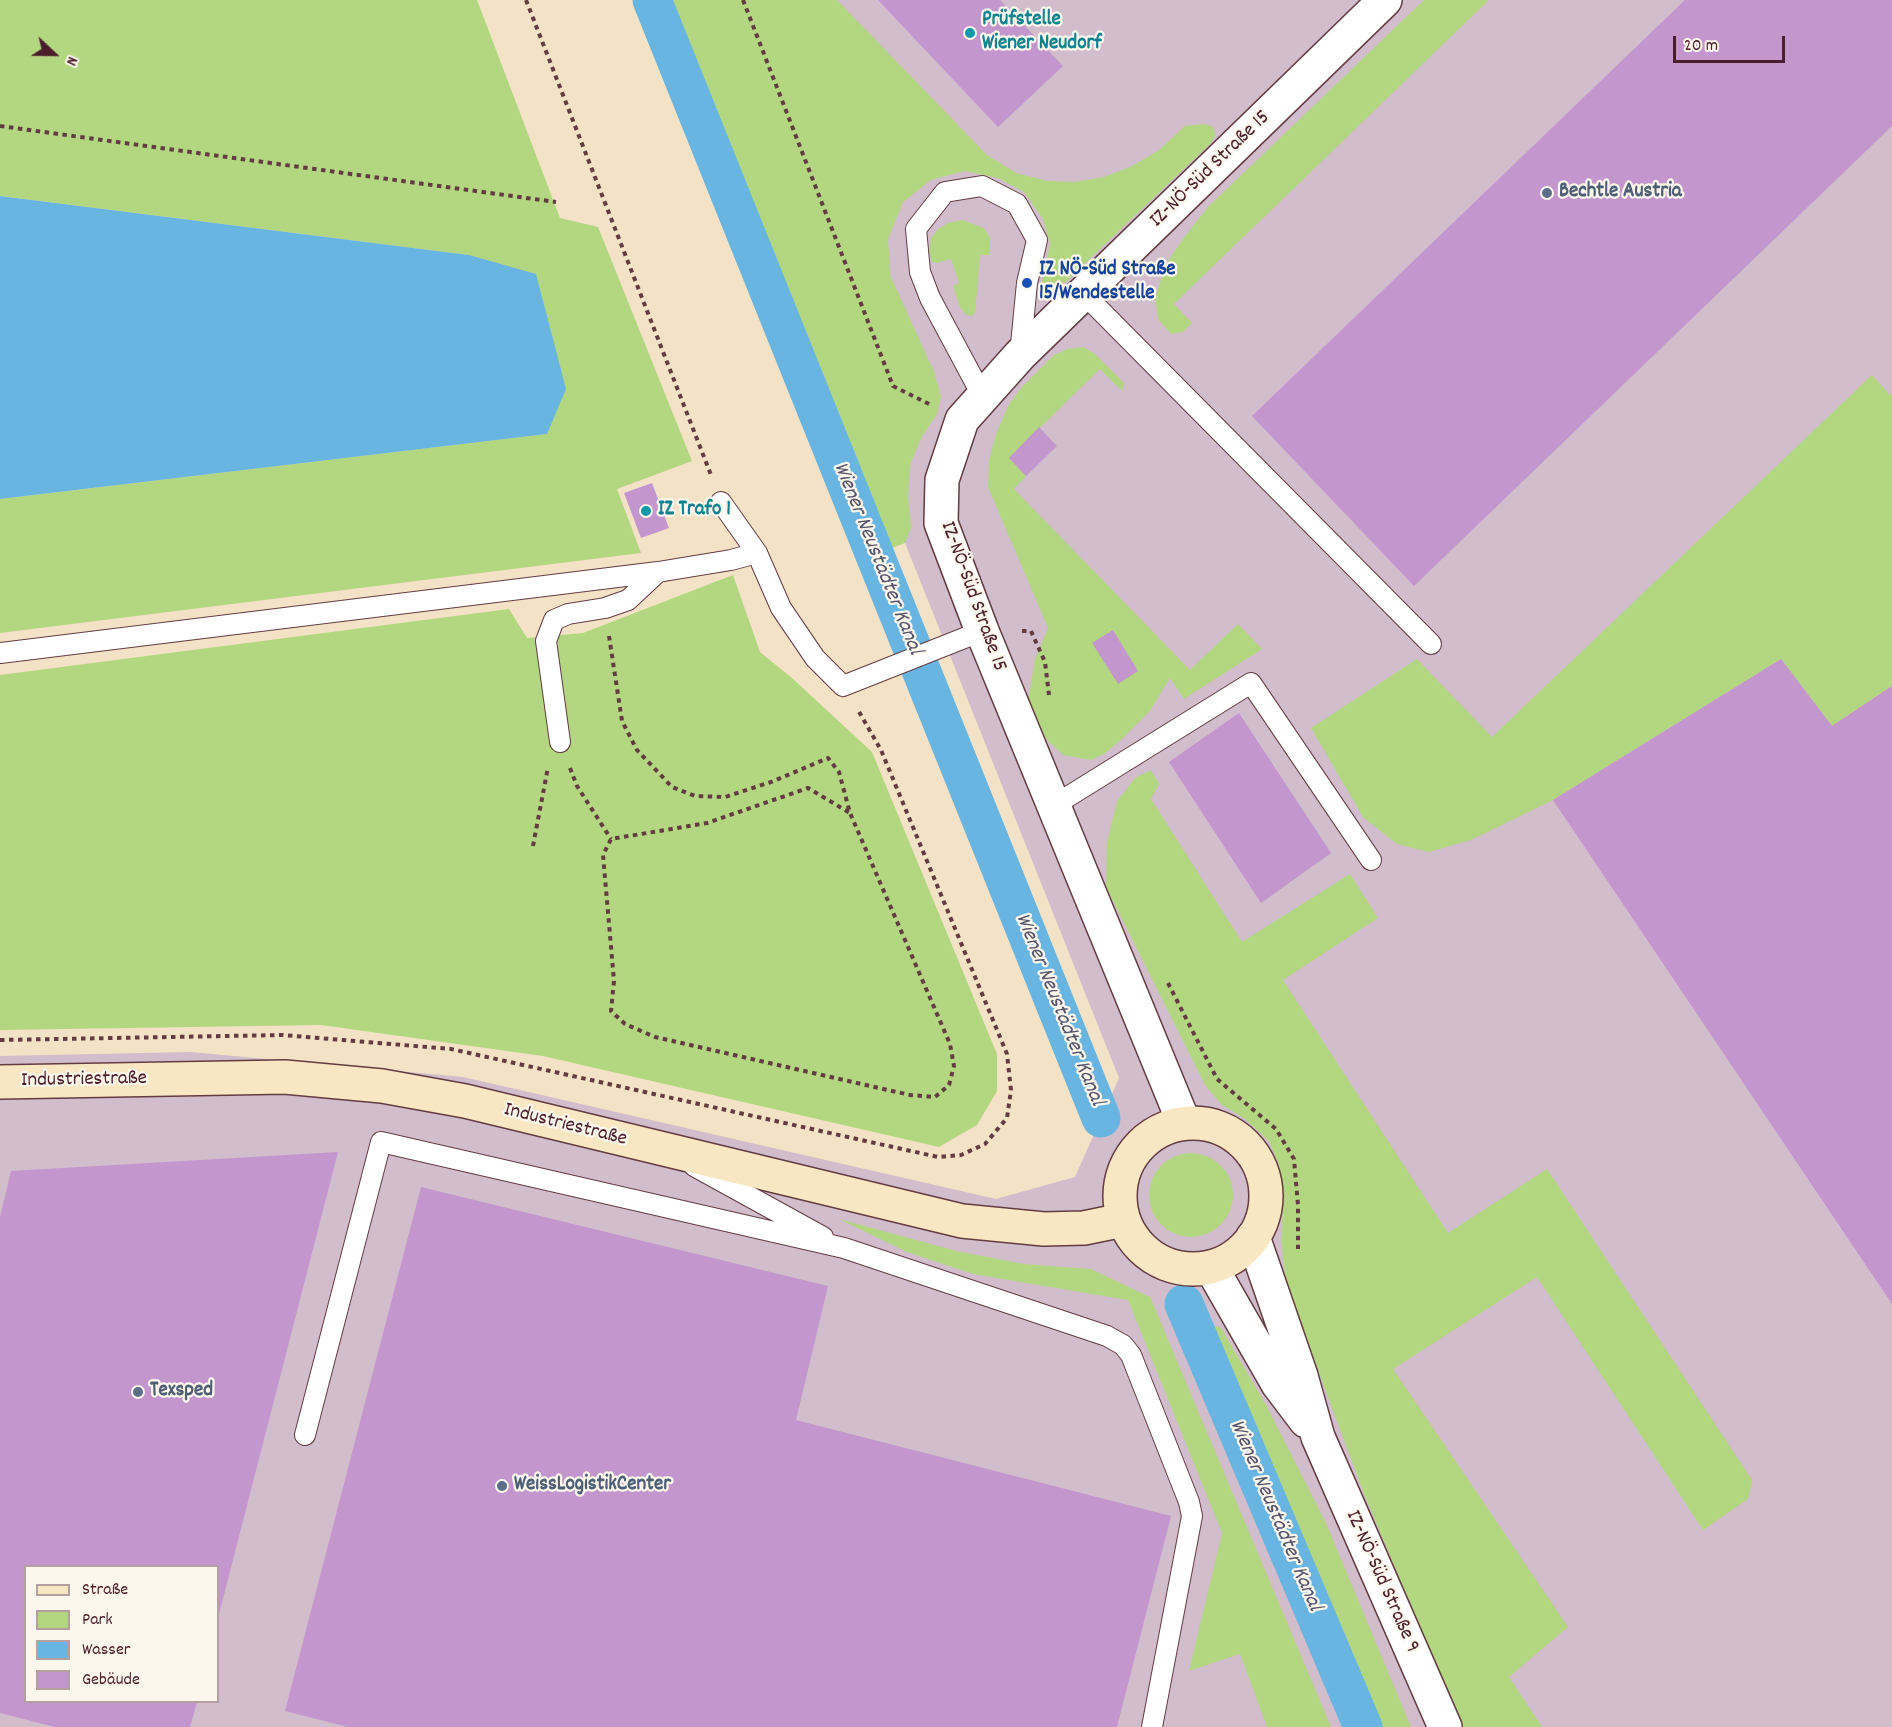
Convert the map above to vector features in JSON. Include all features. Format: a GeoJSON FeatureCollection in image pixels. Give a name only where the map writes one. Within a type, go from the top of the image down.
{"type":"FeatureCollection","features":[{"type":"Feature","properties":{"kind":"street","name":"IZ-NÖ-Süd Straße 15"},"geometry":{"type":"LineString","coordinates":[[1184,1123],[982,631],[941,523],[942,480],[972,408],[1020,355],[1385,0]]}},
{"type":"Feature","properties":{"kind":"street","name":"Industriestraße"},"geometry":{"type":"LineString","coordinates":[[0,1083],[285,1077],[382,1086],[465,1101],[962,1221],[1044,1230],[1084,1228],[1123,1220]]}},
{"type":"Feature","properties":{"kind":"street"},"geometry":{"type":"LineString","coordinates":[[1184,1123],[1212,1125],[1237,1137],[1256,1158],[1265,1184],[1264,1212],[1253,1237],[1235,1256],[1211,1267],[1184,1269],[1158,1261],[1136,1244],[1123,1220],[1120,1187],[1131,1157],[1154,1134],[1184,1123]]}},
{"type":"Feature","properties":{"kind":"street","name":"IZ-NÖ-Süd Straße 9"},"geometry":{"type":"LineString","coordinates":[[1253,1237],[1318,1437],[1445,1727]]}},
{"type":"Feature","properties":{"kind":"street","name":"IZ-NÖ-Süd Straße 9"},"geometry":{"type":"LineString","coordinates":[[1211,1267],[1278,1384],[1318,1437]]}},
{"type":"Feature","properties":{"kind":"lane"},"geometry":{"type":"LineString","coordinates":[[972,408],[920,272],[916,229],[945,192],[982,186],[1017,204],[1037,240],[1027,283],[1020,355]]}},
{"type":"Feature","properties":{"kind":"lane"},"geometry":{"type":"LineString","coordinates":[[1084,294],[1431,644]]}},
{"type":"Feature","properties":{"kind":"lane"},"geometry":{"type":"LineString","coordinates":[[721,502],[757,553],[781,608],[815,658],[843,686],[982,631]]}},
{"type":"Feature","properties":{"kind":"lane"},"geometry":{"type":"LineString","coordinates":[[0,653],[658,572],[731,560],[757,553]]}},
{"type":"Feature","properties":{"kind":"lane"},"geometry":{"type":"LineString","coordinates":[[560,742],[546,641],[554,620],[568,614],[605,608],[628,600],[658,572]]}},
{"type":"Feature","properties":{"kind":"lane"},"geometry":{"type":"LineString","coordinates":[[1053,806],[1251,683],[1371,860]]}},
{"type":"Feature","properties":{"kind":"lane"},"geometry":{"type":"LineString","coordinates":[[305,1436],[381,1142],[844,1248],[1107,1336],[1122,1345],[1131,1355],[1189,1502],[1192,1516],[1152,1727]]}},
{"type":"Feature","properties":{"kind":"lane"},"geometry":{"type":"LineString","coordinates":[[665,1150],[844,1248]]}},
{"type":"Feature","properties":{"kind":"path"},"geometry":{"type":"LineString","coordinates":[[526,0],[721,502]]}},
{"type":"Feature","properties":{"kind":"path"},"geometry":{"type":"LineString","coordinates":[[743,0],[893,386],[972,408]]}},
{"type":"Feature","properties":{"kind":"path"},"geometry":{"type":"LineString","coordinates":[[0,126],[556,202]]}},
{"type":"Feature","properties":{"kind":"path"},"geometry":{"type":"LineString","coordinates":[[605,608],[622,721],[636,750],[672,787],[695,796],[725,797],[771,782],[828,758],[839,772],[850,813],[950,1044],[954,1066],[949,1085],[935,1097],[910,1095],[655,1037],[625,1024],[611,1011],[614,981],[603,855],[611,839]]}},
{"type":"Feature","properties":{"kind":"path"},"geometry":{"type":"LineString","coordinates":[[982,631],[1031,631],[1045,662],[1050,703]]}},
{"type":"Feature","properties":{"kind":"path"},"geometry":{"type":"LineString","coordinates":[[843,686],[881,750],[1007,1054],[1011,1090],[1007,1118],[985,1144]]}},
{"type":"Feature","properties":{"kind":"path"},"geometry":{"type":"LineString","coordinates":[[560,742],[577,786],[611,839]]}},
{"type":"Feature","properties":{"kind":"path"},"geometry":{"type":"LineString","coordinates":[[533,846],[549,765],[560,742]]}},
{"type":"Feature","properties":{"kind":"path"},"geometry":{"type":"LineString","coordinates":[[611,839],[707,823],[808,788],[850,813]]}},
{"type":"Feature","properties":{"kind":"path"},"geometry":{"type":"LineString","coordinates":[[1164,974],[1217,1079],[1275,1129],[1294,1159],[1298,1205],[1297,1260]]}},
{"type":"Feature","properties":{"kind":"shaded area"},"geometry":{"type":"Polygon","coordinates":[[[754,0],[1892,0],[1892,1727],[0,1727],[0,1056],[190,1052],[463,1077],[996,1199],[1075,1177],[1119,1078],[905,543],[893,377],[754,0]]]}},
{"type":"Feature","properties":{"kind":"green space"},"geometry":{"type":"Polygon","coordinates":[[[0,0],[477,0],[560,218],[598,227],[692,461],[617,489],[641,553],[0,633],[0,499],[546,434],[469,255],[0,196],[0,0]]]}},
{"type":"Feature","properties":{"kind":"green space"},"geometry":{"type":"Polygon","coordinates":[[[672,0],[837,0],[987,155],[1016,173],[1048,181],[1075,182],[1104,177],[1132,166],[1158,151],[1185,126],[1205,124],[1213,127],[1215,135],[1211,143],[1054,293],[1044,295],[1041,286],[1050,244],[1043,219],[1024,192],[998,178],[965,171],[931,180],[903,202],[888,239],[890,275],[934,372],[941,397],[937,414],[922,436],[910,465],[908,498],[911,528],[905,543],[892,548],[672,0]]]}},
{"type":"Feature","properties":{"kind":"green space"},"geometry":{"type":"Polygon","coordinates":[[[1424,0],[1489,0],[1174,304],[1192,323],[1183,332],[1171,334],[1158,319],[1155,298],[1166,264],[1185,236],[1208,207],[1424,0]]]}},
{"type":"Feature","properties":{"kind":"green space"},"geometry":{"type":"Polygon","coordinates":[[[963,220],[984,228],[990,238],[990,255],[980,255],[975,313],[972,316],[965,314],[960,307],[953,286],[959,283],[951,259],[932,262],[929,252],[931,238],[938,229],[948,223],[963,220]]]}},
{"type":"Feature","properties":{"kind":"green space"},"geometry":{"type":"Polygon","coordinates":[[[1083,347],[1094,353],[1124,383],[1122,391],[1100,369],[1009,458],[1026,476],[1014,489],[1190,670],[1238,624],[1262,649],[1184,699],[1170,678],[1149,712],[1104,754],[1091,760],[1063,755],[1043,736],[1028,700],[1035,659],[1048,628],[988,487],[989,460],[996,434],[1009,404],[1021,388],[1054,355],[1068,349],[1083,347]]]}},
{"type":"Feature","properties":{"kind":"green space"},"geometry":{"type":"Polygon","coordinates":[[[1872,375],[1890,395],[1892,394],[1892,686],[1832,726],[1781,659],[1553,800],[1471,840],[1429,852],[1397,844],[1363,817],[1311,728],[1417,659],[1492,737],[1872,375]]]}},
{"type":"Feature","properties":{"kind":"green space"},"geometry":{"type":"Polygon","coordinates":[[[733,575],[760,652],[792,678],[872,752],[997,1054],[997,1091],[977,1125],[939,1147],[543,1056],[321,1025],[0,1030],[0,675],[509,609],[527,638],[583,633],[733,575]]]}},
{"type":"Feature","properties":{"kind":"green space"},"geometry":{"type":"Polygon","coordinates":[[[1151,770],[1159,784],[1151,799],[1242,942],[1350,874],[1378,918],[1283,980],[1448,1233],[1547,1169],[1752,1480],[1748,1499],[1703,1530],[1537,1277],[1393,1369],[1568,1627],[1509,1677],[1542,1727],[1462,1727],[1364,1494],[1286,1284],[1281,1241],[1283,1206],[1280,1168],[1269,1141],[1245,1119],[1221,1104],[1205,1085],[1106,887],[1107,842],[1117,801],[1135,778],[1151,770]]]}},
{"type":"Feature","properties":{"kind":"green space"},"geometry":{"type":"Polygon","coordinates":[[[1191,1153],[1207,1156],[1221,1165],[1230,1179],[1233,1195],[1230,1211],[1221,1225],[1207,1234],[1191,1237],[1175,1234],[1161,1225],[1152,1211],[1149,1195],[1152,1179],[1161,1165],[1175,1156],[1191,1153]]]}},
{"type":"Feature","properties":{"kind":"green space"},"geometry":{"type":"Polygon","coordinates":[[[839,1219],[957,1251],[1024,1264],[1091,1269],[1150,1297],[1331,1727],[1267,1727],[1240,1654],[1189,1671],[1222,1533],[1128,1300],[973,1274],[907,1252],[839,1219]]]}},
{"type":"Feature","properties":{"kind":"green space"},"geometry":{"type":"Polygon","coordinates":[[[1203,1321],[1221,1328],[1266,1405],[1326,1523],[1411,1727],[1372,1727],[1203,1321]]]}},
{"type":"Feature","properties":{"kind":"water"},"geometry":{"type":"Polygon","coordinates":[[[0,196],[469,255],[536,274],[566,389],[547,434],[0,499],[0,196]]]}},
{"type":"Feature","properties":{"kind":"building","name":"Prüfstelle Wiener Neudorf"},"geometry":{"type":"Polygon","coordinates":[[[878,0],[1000,0],[1063,66],[998,127],[878,0]]]}},
{"type":"Feature","properties":{"kind":"building"},"geometry":{"type":"Polygon","coordinates":[[[1685,0],[1892,0],[1892,126],[1414,586],[1252,416],[1685,0]]]}},
{"type":"Feature","properties":{"kind":"building"},"geometry":{"type":"Polygon","coordinates":[[[1039,427],[1057,446],[1026,476],[1009,458],[1039,427]]]}},
{"type":"Feature","properties":{"kind":"building","name":"IZ Trafo 1"},"geometry":{"type":"Polygon","coordinates":[[[652,483],[669,528],[641,538],[624,493],[652,483]]]}},
{"type":"Feature","properties":{"kind":"building"},"geometry":{"type":"Polygon","coordinates":[[[1113,630],[1138,671],[1118,684],[1092,643],[1113,630]]]}},
{"type":"Feature","properties":{"kind":"building"},"geometry":{"type":"Polygon","coordinates":[[[1781,659],[1832,726],[1892,686],[1892,1304],[1553,800],[1781,659]]]}},
{"type":"Feature","properties":{"kind":"building"},"geometry":{"type":"Polygon","coordinates":[[[1239,713],[1331,853],[1261,903],[1169,762],[1239,713]]]}},
{"type":"Feature","properties":{"kind":"building","name":"Texsped"},"geometry":{"type":"Polygon","coordinates":[[[338,1152],[219,1614],[219,1565],[24,1565],[24,1703],[197,1703],[190,1727],[55,1727],[0,1713],[0,1217],[11,1171],[338,1152]]]}},
{"type":"Feature","properties":{"kind":"building"},"geometry":{"type":"Polygon","coordinates":[[[421,1187],[828,1286],[796,1420],[1171,1516],[1117,1727],[348,1727],[285,1711],[421,1187]]]}},
{"type":"Feature","properties":{"kind":"waterway","name":"Wiener Neustädter Kanal"},"geometry":{"type":"LineString","coordinates":[[652,0],[1101,1118]]}},
{"type":"Feature","properties":{"kind":"waterway","name":"Wiener Neustädter Kanal"},"geometry":{"type":"LineString","coordinates":[[1184,1304],[1363,1727]]}},
{"type":"Feature","properties":{"kind":"place","name":"Prüfstelle Wiener Neudorf"},"geometry":{"type":"Point","coordinates":[970,33]}},
{"type":"Feature","properties":{"kind":"place","name":"Bechtle Austria"},"geometry":{"type":"Point","coordinates":[1547,193]}},
{"type":"Feature","properties":{"kind":"place","name":"IZ NÖ-Süd Straße 15/Wendestelle"},"geometry":{"type":"Point","coordinates":[1027,283]}},
{"type":"Feature","properties":{"kind":"place","name":"IZ Trafo 1"},"geometry":{"type":"Point","coordinates":[646,511]}},
{"type":"Feature","properties":{"kind":"place","name":"Texsped"},"geometry":{"type":"Point","coordinates":[138,1392]}},
{"type":"Feature","properties":{"kind":"place","name":"WeissLogistikCenter"},"geometry":{"type":"Point","coordinates":[502,1486]}}]}
